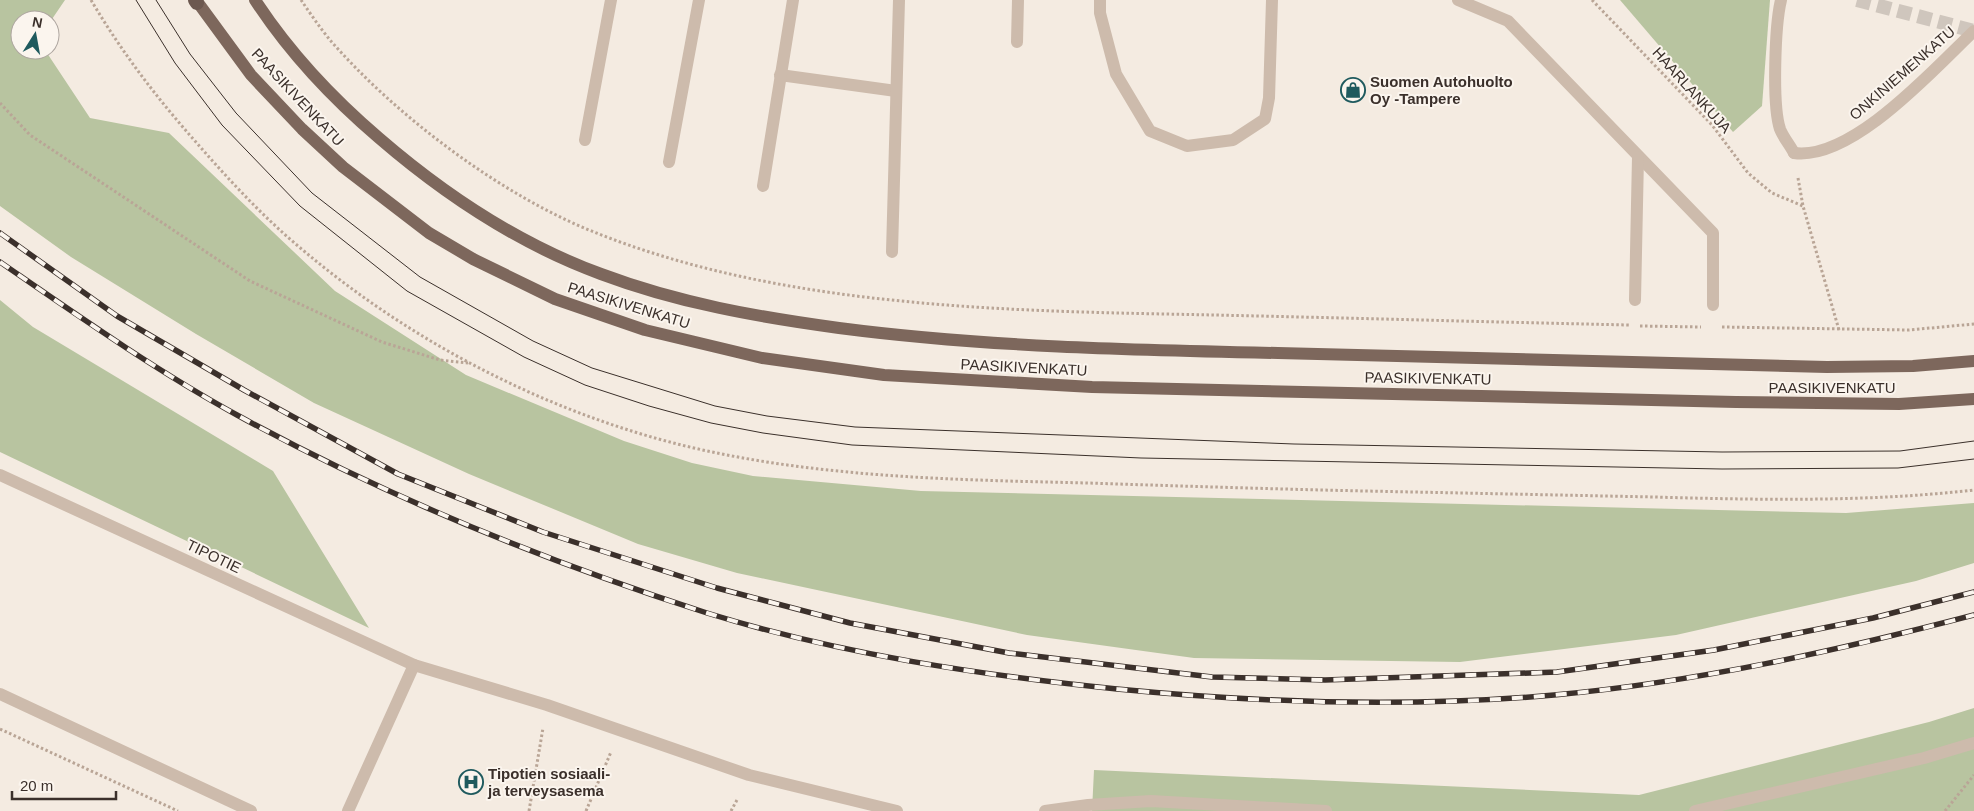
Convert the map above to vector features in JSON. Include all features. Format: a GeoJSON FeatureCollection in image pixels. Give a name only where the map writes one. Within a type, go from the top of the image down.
{"type":"FeatureCollection","features":[{"type":"Feature","properties":{"kind":"main road","name":"PAASIKIVENKATU"},"geometry":{"type":"LineString","coordinates":[[255,0],[294,52],[353,116],[416,170],[488,220],[553,254],[597,273],[640,288],[715,307],[815,325],[996,344],[1827,366],[1913,366],[1974,361]]}},
{"type":"Feature","properties":{"kind":"main road","name":"PAASIKIVENKATU"},"geometry":{"type":"LineString","coordinates":[[196,1],[251,75],[302,129],[343,167],[430,232],[473,259],[555,299],[645,330],[762,358],[884,375],[1092,387],[1736,402],[1900,404],[1974,399]]}},
{"type":"Feature","properties":{"kind":"street"},"geometry":{"type":"LineString","coordinates":[[585,140],[611,0]]}},
{"type":"Feature","properties":{"kind":"street"},"geometry":{"type":"LineString","coordinates":[[669,162],[699,0]]}},
{"type":"Feature","properties":{"kind":"street"},"geometry":{"type":"LineString","coordinates":[[763,186],[793,0]]}},
{"type":"Feature","properties":{"kind":"street"},"geometry":{"type":"LineString","coordinates":[[892,252],[899,0]]}},
{"type":"Feature","properties":{"kind":"street"},"geometry":{"type":"LineString","coordinates":[[1017,42],[1018,0]]}},
{"type":"Feature","properties":{"kind":"street"},"geometry":{"type":"LineString","coordinates":[[1100,0],[1100,13],[1116,74],[1150,131],[1187,146],[1233,140],[1265,119],[1270,98],[1272,0]]}},
{"type":"Feature","properties":{"kind":"street"},"geometry":{"type":"LineString","coordinates":[[1458,0],[1508,21],[1713,233],[1713,305]]}},
{"type":"Feature","properties":{"kind":"street"},"geometry":{"type":"LineString","coordinates":[[1781,0],[1778,19],[1776,108],[1781,130],[1794,153]]}},
{"type":"Feature","properties":{"kind":"street","name":"ONKINIEMENKATU"},"geometry":{"type":"LineString","coordinates":[[1794,153],[1807,154],[1832,148],[1867,128],[1974,31]]}},
{"type":"Feature","properties":{"kind":"street"},"geometry":{"type":"LineString","coordinates":[[780,75],[896,91]]}},
{"type":"Feature","properties":{"kind":"street"},"geometry":{"type":"LineString","coordinates":[[1635,300],[1638,157]]}},
{"type":"Feature","properties":{"kind":"street","name":"TIPOTIE"},"geometry":{"type":"LineString","coordinates":[[0,475],[414,665],[548,705],[749,775],[897,811]]}},
{"type":"Feature","properties":{"kind":"street"},"geometry":{"type":"LineString","coordinates":[[348,811],[414,665]]}},
{"type":"Feature","properties":{"kind":"street"},"geometry":{"type":"LineString","coordinates":[[0,694],[251,811]]}},
{"type":"Feature","properties":{"kind":"street"},"geometry":{"type":"LineString","coordinates":[[1695,811],[1924,758],[1974,743]]}},
{"type":"Feature","properties":{"kind":"street"},"geometry":{"type":"LineString","coordinates":[[1045,811],[1088,805],[1151,801],[1326,811]]}},
{"type":"Feature","properties":{"kind":"path"},"geometry":{"type":"LineString","coordinates":[[301,0],[329,39],[386,95],[448,147],[523,197],[590,231],[631,246],[729,274],[864,296],[1055,312],[1702,327]]}},
{"type":"Feature","properties":{"kind":"path","name":"HAARLANKUJA"},"geometry":{"type":"LineString","coordinates":[[1592,0],[1712,125],[1748,172],[1772,193],[1803,206]]}},
{"type":"Feature","properties":{"kind":"path"},"geometry":{"type":"LineString","coordinates":[[0,103],[30,136],[250,281],[382,342],[440,360],[469,363]]}},
{"type":"Feature","properties":{"kind":"path"},"geometry":{"type":"LineString","coordinates":[[1794,153],[1803,206],[1839,330]]}},
{"type":"Feature","properties":{"kind":"path"},"geometry":{"type":"LineString","coordinates":[[1712,327],[1909,330],[1974,324]]}},
{"type":"Feature","properties":{"kind":"path"},"geometry":{"type":"LineString","coordinates":[[528,811],[548,705]]}},
{"type":"Feature","properties":{"kind":"path"},"geometry":{"type":"LineString","coordinates":[[0,728],[178,811]]}},
{"type":"Feature","properties":{"kind":"path"},"geometry":{"type":"LineString","coordinates":[[586,811],[620,730]]}},
{"type":"Feature","properties":{"kind":"path"},"geometry":{"type":"LineString","coordinates":[[1945,811],[1974,775]]}},
{"type":"Feature","properties":{"kind":"green space"},"geometry":{"type":"Polygon","coordinates":[[[0,0],[65,0],[58,10],[10,10],[10,60],[52,60],[90,118],[169,133],[335,291],[466,375],[624,441],[692,463],[753,476],[921,491],[1846,513],[1974,503],[1974,563],[1916,581],[1676,635],[1460,662],[1194,658],[1027,635],[737,573],[638,544],[469,474],[314,403],[196,334],[71,257],[0,206],[0,0]]]}},
{"type":"Feature","properties":{"kind":"green space"},"geometry":{"type":"Polygon","coordinates":[[[1620,0],[1770,0],[1762,106],[1733,132],[1620,0]]]}},
{"type":"Feature","properties":{"kind":"green space"},"geometry":{"type":"Polygon","coordinates":[[[0,300],[33,327],[273,471],[369,628],[0,452],[0,300]]]}},
{"type":"Feature","properties":{"kind":"green space"},"geometry":{"type":"Polygon","coordinates":[[[1974,708],[1974,811],[1092,811],[1094,770],[1639,795],[1929,722],[1974,708]]]}},
{"type":"Feature","properties":{"kind":"tunnel"},"geometry":{"type":"LineString","coordinates":[[1857,0],[1974,31]]}},
{"type":"Feature","properties":{"kind":"tram line"},"geometry":{"type":"LineString","coordinates":[[136,0],[175,63],[222,125],[300,206],[407,291],[524,357],[585,385],[649,406],[711,423],[763,433],[852,445],[1141,458],[1722,469],[1898,468],[1974,459]]}},
{"type":"Feature","properties":{"kind":"tram line"},"geometry":{"type":"LineString","coordinates":[[156,0],[190,54],[236,113],[312,193],[420,277],[533,341],[592,368],[715,406],[767,416],[855,427],[1294,444],[1722,452],[1900,451],[1974,441]]}},
{"type":"Feature","properties":{"kind":"railway"},"geometry":{"type":"LineString","coordinates":[[0,233],[117,316],[244,390],[398,474],[543,532],[717,588],[850,623],[1009,653],[1212,677],[1325,680],[1557,672],[1714,650],[1873,618],[1974,592]]}},
{"type":"Feature","properties":{"kind":"railway"},"geometry":{"type":"LineString","coordinates":[[0,262],[117,342],[206,398],[350,473],[467,525],[587,572],[707,613],[808,640],[910,661],[1013,677],[1172,694],[1336,702],[1445,702],[1554,695],[1661,682],[1818,653],[1974,615]]}},
{"type":"Feature","properties":{"kind":"place","name":"Suomen Autohuolto Oy -Tampere"},"geometry":{"type":"Point","coordinates":[1353,90]}},
{"type":"Feature","properties":{"kind":"place","name":"Tipotien sosiaali- ja terveysasema"},"geometry":{"type":"Point","coordinates":[471,782]}}]}
